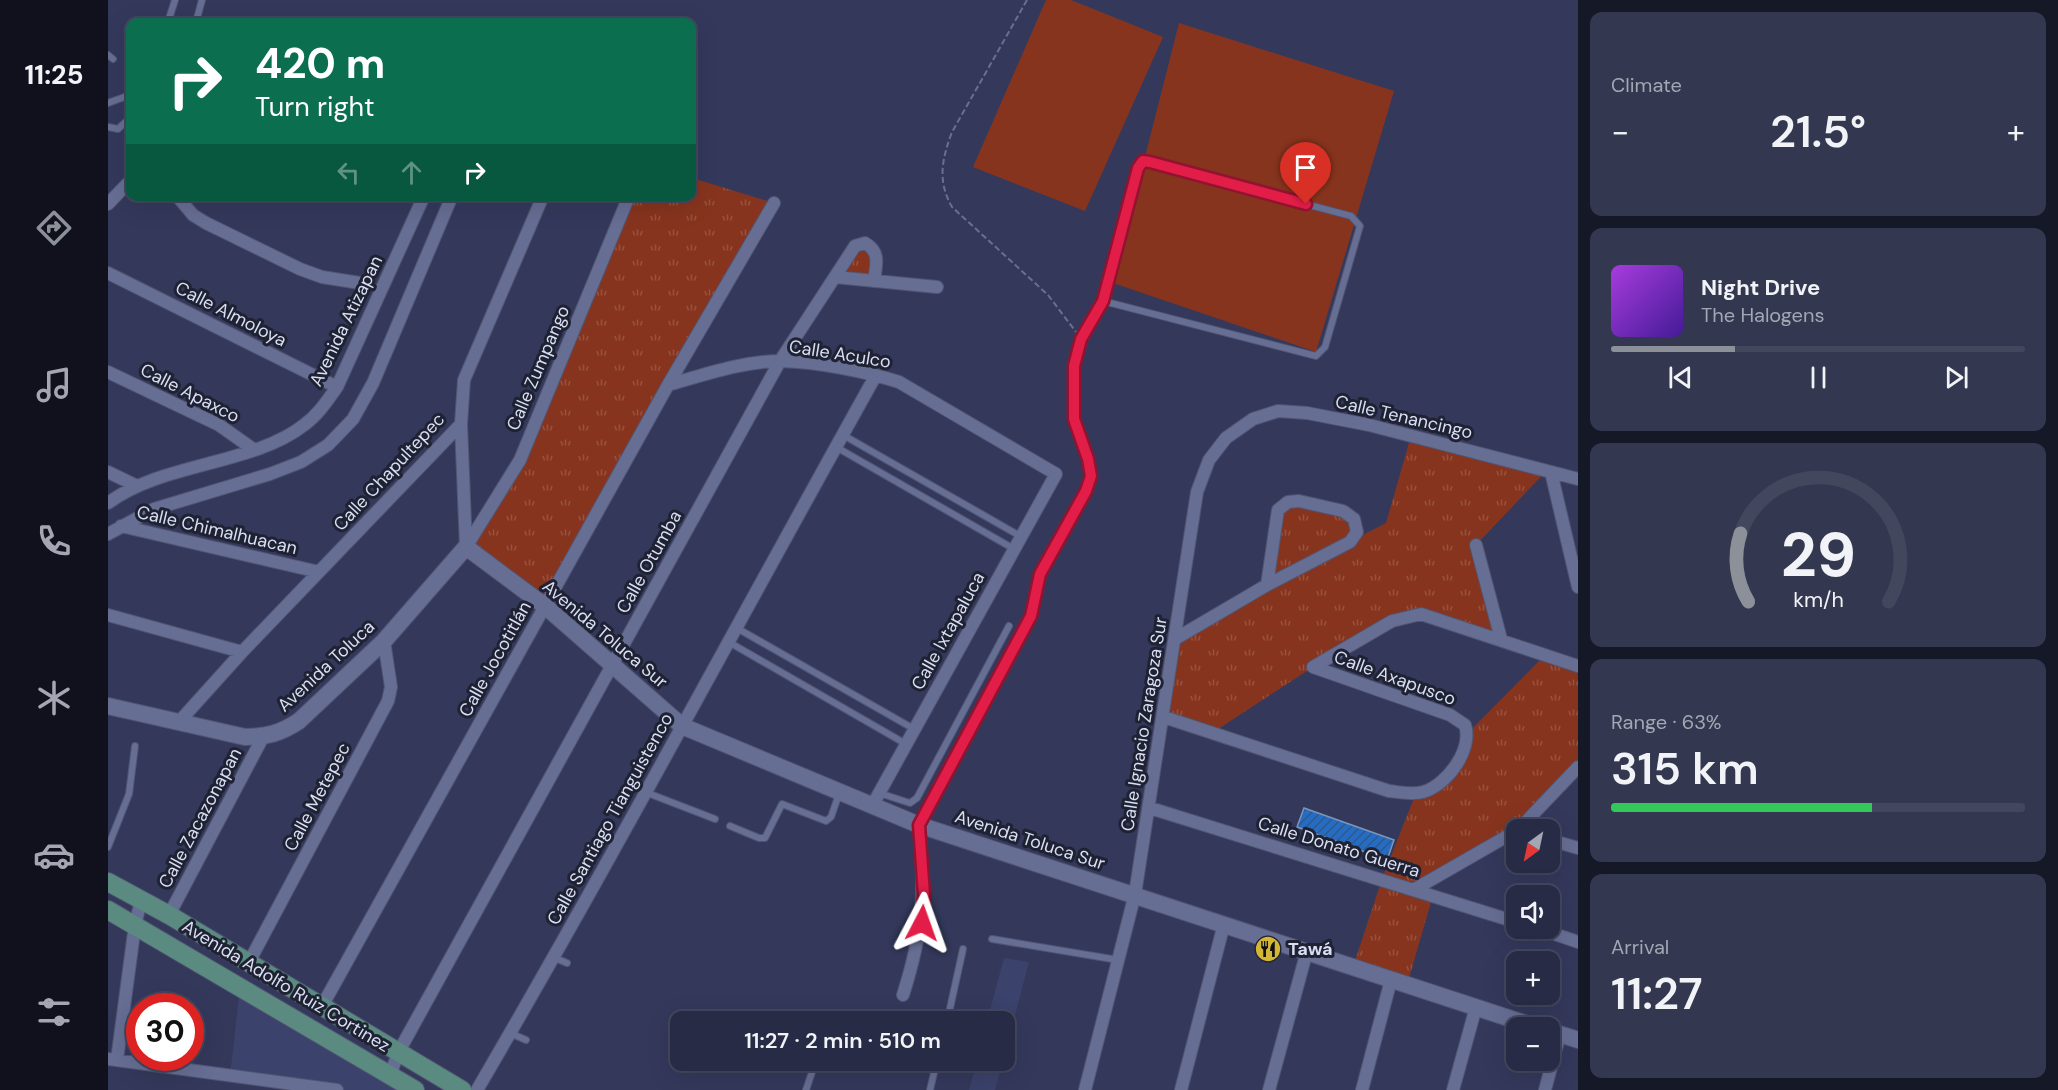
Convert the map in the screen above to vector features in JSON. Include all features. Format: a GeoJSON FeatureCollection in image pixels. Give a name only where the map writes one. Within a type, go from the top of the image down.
{"type":"FeatureCollection","features":[{"type":"Feature","properties":{"kind":"main road","name":"Avenida Adolfo Ruiz Cortinez"},"geometry":{"type":"LineString","coordinates":[[108,882],[169,915],[321,1008],[462,1090]]}},
{"type":"Feature","properties":{"kind":"main road","name":"Avenida Adolfo Ruiz Cortinez"},"geometry":{"type":"LineString","coordinates":[[108,909],[415,1090]]}},
{"type":"Feature","properties":{"kind":"street"},"geometry":{"type":"LineString","coordinates":[[108,204],[126,185]]}},
{"type":"Feature","properties":{"kind":"street"},"geometry":{"type":"LineString","coordinates":[[181,201],[193,215],[206,223],[300,269],[322,277],[360,283]]}},
{"type":"Feature","properties":{"kind":"street","name":"Avenida Atizapan"},"geometry":{"type":"LineString","coordinates":[[108,503],[137,486],[285,437],[304,426],[321,410],[337,387],[422,201]]}},
{"type":"Feature","properties":{"kind":"street"},"geometry":{"type":"LineString","coordinates":[[121,526],[154,510],[301,462],[328,445],[353,419],[373,383],[450,201]]}},
{"type":"Feature","properties":{"kind":"street","name":"Calle Chapultepec"},"geometry":{"type":"LineString","coordinates":[[178,723],[242,652],[461,424],[464,381],[541,201]]}},
{"type":"Feature","properties":{"kind":"street","name":"Calle Zumpango"},"geometry":{"type":"LineString","coordinates":[[466,547],[520,460],[627,201]]}},
{"type":"Feature","properties":{"kind":"street","name":"Calle Jocotitlán"},"geometry":{"type":"LineString","coordinates":[[321,1008],[668,385],[774,203]]}},
{"type":"Feature","properties":{"kind":"street","name":"Calle Otumba"},"geometry":{"type":"LineString","coordinates":[[390,1076],[398,1053],[780,361],[848,253],[855,246],[865,243],[873,248],[877,257],[874,281]]}},
{"type":"Feature","properties":{"kind":"street","name":"Calle Almoloya"},"geometry":{"type":"LineString","coordinates":[[108,273],[337,387]]}},
{"type":"Feature","properties":{"kind":"street"},"geometry":{"type":"LineString","coordinates":[[835,277],[937,287]]}},
{"type":"Feature","properties":{"kind":"street","name":"Calle Aculco"},"geometry":{"type":"LineString","coordinates":[[668,385],[721,370],[780,361],[876,375],[899,382],[1056,474]]}},
{"type":"Feature","properties":{"kind":"street","name":"Calle Apaxco"},"geometry":{"type":"LineString","coordinates":[[108,372],[219,425],[253,449]]}},
{"type":"Feature","properties":{"kind":"street","name":"Calle Santiago Tianguistenco"},"geometry":{"type":"LineString","coordinates":[[477,1090],[555,958],[734,627],[876,375]]}},
{"type":"Feature","properties":{"kind":"street","name":"Calle Tenancingo"},"geometry":{"type":"LineString","coordinates":[[1226,438],[1253,419],[1278,411],[1306,413],[1369,425],[1578,479]]}},
{"type":"Feature","properties":{"kind":"street"},"geometry":{"type":"LineString","coordinates":[[461,424],[466,547]]}},
{"type":"Feature","properties":{"kind":"street","name":"Calle Ignacio Zaragoza Sur"},"geometry":{"type":"LineString","coordinates":[[1085,1090],[1135,894],[1197,492],[1209,460],[1226,438]]}},
{"type":"Feature","properties":{"kind":"street"},"geometry":{"type":"LineString","coordinates":[[1551,471],[1578,587]]}},
{"type":"Feature","properties":{"kind":"street"},"geometry":{"type":"LineString","coordinates":[[108,472],[137,486]]}},
{"type":"Feature","properties":{"kind":"street","name":"Calle Ixtapaluca"},"geometry":{"type":"LineString","coordinates":[[875,799],[1056,474]]}},
{"type":"Feature","properties":{"kind":"street"},"geometry":{"type":"LineString","coordinates":[[1175,639],[1267,585],[1350,542],[1357,532],[1354,519],[1343,511],[1299,501],[1288,502],[1278,510],[1267,585]]}},
{"type":"Feature","properties":{"kind":"street","name":"Calle Chimalhuacan"},"geometry":{"type":"LineString","coordinates":[[108,534],[121,526],[320,572]]}},
{"type":"Feature","properties":{"kind":"street"},"geometry":{"type":"LineString","coordinates":[[1476,545],[1501,639]]}},
{"type":"Feature","properties":{"kind":"street","name":"Avenida Toluca Sur"},"geometry":{"type":"LineString","coordinates":[[466,547],[545,606],[682,726],[839,793],[875,799],[919,825],[1506,1017]]}},
{"type":"Feature","properties":{"kind":"street","name":"Avenida Toluca"},"geometry":{"type":"LineString","coordinates":[[108,706],[245,737],[263,737],[286,730],[299,721],[384,641],[466,547]]}},
{"type":"Feature","properties":{"kind":"street","name":"Calle Axapusco"},"geometry":{"type":"LineString","coordinates":[[1164,717],[1389,791],[1422,792],[1435,786],[1458,761],[1467,741],[1465,724],[1450,715],[1313,668],[1392,621],[1421,614],[1578,666]]}},
{"type":"Feature","properties":{"kind":"street"},"geometry":{"type":"LineString","coordinates":[[108,615],[242,652]]}},
{"type":"Feature","properties":{"kind":"street","name":"Calle Metepec"},"geometry":{"type":"LineString","coordinates":[[248,964],[388,701],[391,687],[384,641]]}},
{"type":"Feature","properties":{"kind":"street","name":"Calle Zacazonapan"},"geometry":{"type":"LineString","coordinates":[[169,915],[263,737]]}},
{"type":"Feature","properties":{"kind":"street"},"geometry":{"type":"LineString","coordinates":[[1528,819],[1578,767]]}},
{"type":"Feature","properties":{"kind":"street","name":"Calle Donato Guerra"},"geometry":{"type":"LineString","coordinates":[[1150,808],[1506,919]]}},
{"type":"Feature","properties":{"kind":"street"},"geometry":{"type":"LineString","coordinates":[[903,995],[916,954],[922,923],[924,895],[919,825]]}},
{"type":"Feature","properties":{"kind":"street"},"geometry":{"type":"LineString","coordinates":[[1415,889],[1506,836]]}},
{"type":"Feature","properties":{"kind":"street"},"geometry":{"type":"LineString","coordinates":[[1560,843],[1578,848]]}},
{"type":"Feature","properties":{"kind":"street"},"geometry":{"type":"LineString","coordinates":[[141,901],[113,1059],[337,1090]]}},
{"type":"Feature","properties":{"kind":"street"},"geometry":{"type":"LineString","coordinates":[[1181,1090],[1224,924]]}},
{"type":"Feature","properties":{"kind":"street"},"geometry":{"type":"LineString","coordinates":[[1560,936],[1578,942]]}},
{"type":"Feature","properties":{"kind":"street"},"geometry":{"type":"LineString","coordinates":[[1269,1090],[1307,951]]}},
{"type":"Feature","properties":{"kind":"street"},"geometry":{"type":"LineString","coordinates":[[1362,1090],[1391,980]]}},
{"type":"Feature","properties":{"kind":"street"},"geometry":{"type":"LineString","coordinates":[[1454,1090],[1476,1007]]}},
{"type":"Feature","properties":{"kind":"street"},"geometry":{"type":"LineString","coordinates":[[1560,1035],[1578,1040]]}},
{"type":"Feature","properties":{"kind":"street"},"geometry":{"type":"LineString","coordinates":[[1545,1090],[1548,1071]]}},
{"type":"Feature","properties":{"kind":"lane"},"geometry":{"type":"LineString","coordinates":[[169,18],[175,0]]}},
{"type":"Feature","properties":{"kind":"lane"},"geometry":{"type":"LineString","coordinates":[[197,18],[202,0]]}},
{"type":"Feature","properties":{"kind":"lane"},"geometry":{"type":"LineString","coordinates":[[108,103],[126,96]]}},
{"type":"Feature","properties":{"kind":"lane"},"geometry":{"type":"LineString","coordinates":[[108,127],[118,129],[126,122]]}},
{"type":"Feature","properties":{"kind":"lane"},"geometry":{"type":"LineString","coordinates":[[919,825],[1031,616],[1040,574],[1086,491],[1091,476],[1088,459],[1074,419],[1074,366],[1081,339],[1103,301],[1138,168],[1143,161],[1351,216],[1360,226],[1325,347],[1316,356],[1103,301]]}},
{"type":"Feature","properties":{"kind":"lane"},"geometry":{"type":"LineString","coordinates":[[842,435],[1020,536]]}},
{"type":"Feature","properties":{"kind":"lane"},"geometry":{"type":"LineString","coordinates":[[835,447],[1014,549]]}},
{"type":"Feature","properties":{"kind":"lane"},"geometry":{"type":"LineString","coordinates":[[875,799],[910,803],[917,798],[1010,626]]}},
{"type":"Feature","properties":{"kind":"lane"},"geometry":{"type":"LineString","coordinates":[[734,627],[914,729]]}},
{"type":"Feature","properties":{"kind":"lane"},"geometry":{"type":"LineString","coordinates":[[727,641],[906,744]]}},
{"type":"Feature","properties":{"kind":"lane"},"geometry":{"type":"LineString","coordinates":[[108,847],[129,794],[135,746]]}},
{"type":"Feature","properties":{"kind":"lane"},"geometry":{"type":"LineString","coordinates":[[644,792],[715,819]]}},
{"type":"Feature","properties":{"kind":"lane"},"geometry":{"type":"LineString","coordinates":[[730,826],[759,838],[765,838],[782,804],[826,821],[831,818],[839,793]]}},
{"type":"Feature","properties":{"kind":"lane"},"geometry":{"type":"LineString","coordinates":[[992,939],[1119,960]]}},
{"type":"Feature","properties":{"kind":"lane"},"geometry":{"type":"LineString","coordinates":[[949,1011],[963,949]]}},
{"type":"Feature","properties":{"kind":"lane"},"geometry":{"type":"LineString","coordinates":[[555,958],[567,963]]}},
{"type":"Feature","properties":{"kind":"lane"},"geometry":{"type":"LineString","coordinates":[[510,1033],[526,1040]]}},
{"type":"Feature","properties":{"kind":"lane"},"geometry":{"type":"LineString","coordinates":[[806,1090],[812,1071]]}},
{"type":"Feature","properties":{"kind":"lane"},"geometry":{"type":"LineString","coordinates":[[930,1090],[934,1071]]}},
{"type":"Feature","properties":{"kind":"path"},"geometry":{"type":"LineString","coordinates":[[1027,0],[982,80],[961,112],[944,153],[941,179],[952,207],[1048,295],[1062,310],[1081,339]]}},
{"type":"Feature","properties":{"kind":"shaded area"},"geometry":{"type":"Polygon","coordinates":[[[1004,958],[1029,962],[1015,1015],[1015,1011],[990,1011],[1004,958]]]}},
{"type":"Feature","properties":{"kind":"shaded area"},"geometry":{"type":"Polygon","coordinates":[[[240,988],[415,1090],[317,1090],[230,1076],[240,988]]]}},
{"type":"Feature","properties":{"kind":"shaded area"},"geometry":{"type":"Polygon","coordinates":[[[974,1071],[1000,1071],[995,1090],[969,1090],[974,1071]]]}},
{"type":"Feature","properties":{"kind":"green space"},"geometry":{"type":"Polygon","coordinates":[[[1046,0],[1071,0],[1163,37],[1085,211],[973,167],[1046,0]]]}},
{"type":"Feature","properties":{"kind":"green space"},"geometry":{"type":"Polygon","coordinates":[[[1179,23],[1394,91],[1316,352],[1113,283],[1179,23]]]}},
{"type":"Feature","properties":{"kind":"green space"},"geometry":{"type":"Polygon","coordinates":[[[696,179],[774,203],[545,606],[466,547],[520,460],[627,201],[696,201],[696,179]]]}},
{"type":"Feature","properties":{"kind":"green space"},"geometry":{"type":"Polygon","coordinates":[[[855,246],[873,248],[874,281],[835,277],[855,246]]]}},
{"type":"Feature","properties":{"kind":"green space"},"geometry":{"type":"Polygon","coordinates":[[[1411,436],[1549,468],[1476,545],[1501,639],[1406,616],[1313,667],[1212,733],[1164,717],[1175,639],[1267,585],[1276,522],[1288,502],[1354,519],[1351,541],[1386,523],[1411,436]]]}},
{"type":"Feature","properties":{"kind":"green space"},"geometry":{"type":"Polygon","coordinates":[[[1545,655],[1578,666],[1578,767],[1528,819],[1506,819],[1506,836],[1416,889],[1433,895],[1407,985],[1353,967],[1382,879],[1416,793],[1448,775],[1468,733],[1545,655]]]}},
{"type":"Feature","properties":{"kind":"building"},"geometry":{"type":"Polygon","coordinates":[[[1304,808],[1394,840],[1387,860],[1297,827],[1304,808]]]}},
{"type":"Feature","properties":{"kind":"place","name":"Tawá"},"geometry":{"type":"Point","coordinates":[1268,949]}},
{"type":"Feature","properties":{"kind":"route"},"geometry":{"type":"LineString","coordinates":[[922,923],[924,895],[919,825],[1031,616],[1040,574],[1086,491],[1091,476],[1088,459],[1074,419],[1072,394],[1074,366],[1081,339],[1103,301],[1138,168],[1143,161],[1150,162],[1306,204]]}}]}
